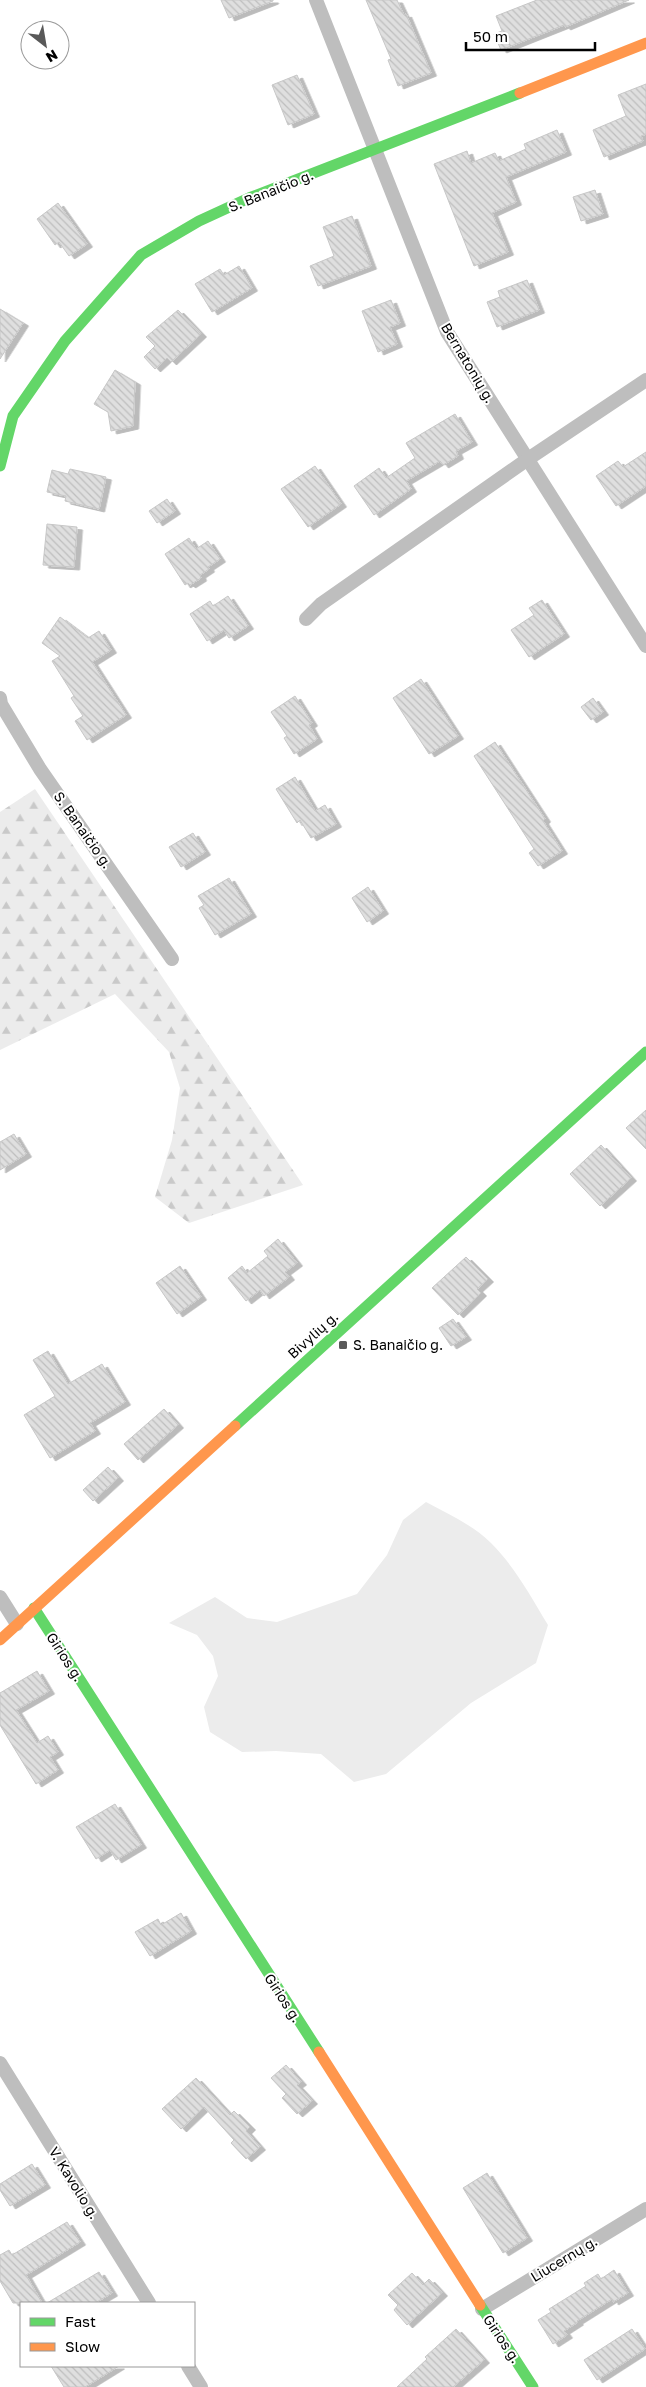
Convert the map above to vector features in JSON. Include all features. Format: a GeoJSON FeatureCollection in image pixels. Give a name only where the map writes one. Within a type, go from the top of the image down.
{"type":"FeatureCollection","features":[{"type":"Feature","properties":{"kind":"street","name":"Bernatonių g."},"geometry":{"type":"LineString","coordinates":[[316,0],[374,152],[447,332],[646,646]]}},
{"type":"Feature","properties":{"kind":"street","name":"S. Banaičio g."},"geometry":{"type":"LineString","coordinates":[[0,466],[13,416],[65,341],[141,255],[200,221],[249,198],[374,152],[646,43]]}},
{"type":"Feature","properties":{"kind":"street"},"geometry":{"type":"LineString","coordinates":[[306,619],[322,604],[528,459],[646,380]]}},
{"type":"Feature","properties":{"kind":"street","name":"S. Banaičio g."},"geometry":{"type":"LineString","coordinates":[[0,698],[1,704],[40,769],[172,959]]}},
{"type":"Feature","properties":{"kind":"street","name":"Bivylių g."},"geometry":{"type":"LineString","coordinates":[[0,1640],[646,1052]]}},
{"type":"Feature","properties":{"kind":"street"},"geometry":{"type":"LineString","coordinates":[[0,1597],[17,1624]]}},
{"type":"Feature","properties":{"kind":"street","name":"Girios g."},"geometry":{"type":"LineString","coordinates":[[34,1608],[533,2387]]}},
{"type":"Feature","properties":{"kind":"street","name":"V. Kavolio g."},"geometry":{"type":"LineString","coordinates":[[0,2063],[148,2302]]}},
{"type":"Feature","properties":{"kind":"street","name":"Liucernų g."},"geometry":{"type":"LineString","coordinates":[[482,2309],[646,2209]]}},
{"type":"Feature","properties":{"kind":"street"},"geometry":{"type":"LineString","coordinates":[[189,2367],[201,2387]]}},
{"type":"Feature","properties":{"kind":"green space"},"geometry":{"type":"Polygon","coordinates":[[[35,789],[303,1185],[189,1223],[155,1197],[172,1140],[180,1088],[169,1052],[115,994],[0,1050],[0,812],[35,789]]]}},
{"type":"Feature","properties":{"kind":"green space"},"geometry":{"type":"Polygon","coordinates":[[[426,1502],[460,1520],[484,1537],[500,1552],[515,1572],[548,1625],[536,1663],[471,1703],[386,1774],[354,1782],[321,1754],[276,1751],[242,1752],[210,1732],[204,1707],[218,1676],[213,1656],[197,1635],[169,1623],[215,1597],[247,1618],[277,1622],[357,1594],[387,1555],[403,1520],[426,1502]]]}},
{"type":"Feature","properties":{"kind":"building"},"geometry":{"type":"Polygon","coordinates":[[[221,0],[273,0],[273,1],[229,18],[221,0]]]}},
{"type":"Feature","properties":{"kind":"building"},"geometry":{"type":"Polygon","coordinates":[[[366,0],[397,0],[404,15],[406,14],[431,73],[398,86],[388,60],[391,59],[366,0]]]}},
{"type":"Feature","properties":{"kind":"building"},"geometry":{"type":"Polygon","coordinates":[[[537,0],[629,0],[565,27],[564,25],[501,50],[494,34],[502,31],[496,16],[537,0]]]}},
{"type":"Feature","properties":{"kind":"building"},"geometry":{"type":"Polygon","coordinates":[[[297,75],[314,114],[288,125],[272,85],[297,75]]]}},
{"type":"Feature","properties":{"kind":"building"},"geometry":{"type":"Polygon","coordinates":[[[646,84],[646,134],[641,136],[643,141],[604,157],[593,130],[626,116],[618,95],[646,84]]]}},
{"type":"Feature","properties":{"kind":"building"},"geometry":{"type":"Polygon","coordinates":[[[557,130],[566,152],[506,177],[516,202],[492,213],[508,252],[474,266],[434,164],[467,151],[471,163],[495,153],[499,161],[526,149],[524,144],[557,130]]]}},
{"type":"Feature","properties":{"kind":"building"},"geometry":{"type":"Polygon","coordinates":[[[595,190],[603,214],[581,221],[573,197],[595,190]]]}},
{"type":"Feature","properties":{"kind":"building"},"geometry":{"type":"Polygon","coordinates":[[[58,203],[87,244],[69,256],[59,242],[55,245],[37,219],[58,203]]]}},
{"type":"Feature","properties":{"kind":"building"},"geometry":{"type":"Polygon","coordinates":[[[352,216],[371,266],[318,286],[310,266],[334,256],[323,227],[352,216]]]}},
{"type":"Feature","properties":{"kind":"building"},"geometry":{"type":"Polygon","coordinates":[[[239,266],[252,288],[212,312],[195,284],[220,269],[224,275],[239,266]]]}},
{"type":"Feature","properties":{"kind":"building"},"geometry":{"type":"Polygon","coordinates":[[[527,280],[539,310],[497,327],[487,302],[500,297],[498,291],[527,280]]]}},
{"type":"Feature","properties":{"kind":"building"},"geometry":{"type":"Polygon","coordinates":[[[391,300],[400,323],[390,327],[397,344],[378,352],[362,311],[391,300]]]}},
{"type":"Feature","properties":{"kind":"building"},"geometry":{"type":"Polygon","coordinates":[[[0,309],[23,323],[0,359],[0,309]]]}},
{"type":"Feature","properties":{"kind":"building"},"geometry":{"type":"Polygon","coordinates":[[[178,310],[201,334],[171,362],[167,358],[155,369],[144,357],[155,346],[146,337],[178,310]]]}},
{"type":"Feature","properties":{"kind":"building"},"geometry":{"type":"Polygon","coordinates":[[[115,370],[135,382],[133,426],[111,431],[108,412],[94,404],[115,370]]]}},
{"type":"Feature","properties":{"kind":"building"},"geometry":{"type":"Polygon","coordinates":[[[455,414],[472,442],[456,451],[458,456],[443,465],[440,461],[406,481],[411,489],[374,515],[354,486],[379,468],[386,478],[415,458],[406,443],[455,414]]]}},
{"type":"Feature","properties":{"kind":"building"},"geometry":{"type":"Polygon","coordinates":[[[646,452],[646,486],[616,506],[596,476],[618,461],[623,467],[646,452]]]}},
{"type":"Feature","properties":{"kind":"building"},"geometry":{"type":"Polygon","coordinates":[[[315,466],[341,504],[308,527],[281,489],[315,466]]]}},
{"type":"Feature","properties":{"kind":"building"},"geometry":{"type":"Polygon","coordinates":[[[70,469],[106,477],[99,509],[65,501],[66,496],[47,492],[52,470],[68,474],[70,469]]]}},
{"type":"Feature","properties":{"kind":"building"},"geometry":{"type":"Polygon","coordinates":[[[167,499],[175,511],[157,523],[149,511],[167,499]]]}},
{"type":"Feature","properties":{"kind":"building"},"geometry":{"type":"Polygon","coordinates":[[[47,524],[77,527],[74,567],[43,565],[47,524]]]}},
{"type":"Feature","properties":{"kind":"building"},"geometry":{"type":"Polygon","coordinates":[[[189,538],[196,549],[208,541],[220,559],[200,575],[201,578],[190,585],[188,583],[185,585],[165,554],[189,538]]]}},
{"type":"Feature","properties":{"kind":"building"},"geometry":{"type":"Polygon","coordinates":[[[228,596],[248,626],[229,638],[224,630],[207,641],[190,614],[210,601],[213,606],[228,596]]]}},
{"type":"Feature","properties":{"kind":"building"},"geometry":{"type":"Polygon","coordinates":[[[542,600],[564,634],[529,657],[511,630],[534,615],[529,608],[542,600]]]}},
{"type":"Feature","properties":{"kind":"building"},"geometry":{"type":"Polygon","coordinates":[[[60,617],[88,638],[99,631],[111,650],[92,662],[126,715],[87,740],[75,721],[83,716],[71,698],[74,696],[52,661],[60,656],[42,643],[60,617]]]}},
{"type":"Feature","properties":{"kind":"building"},"geometry":{"type":"Polygon","coordinates":[[[421,679],[458,736],[429,754],[393,698],[421,679]]]}},
{"type":"Feature","properties":{"kind":"building"},"geometry":{"type":"Polygon","coordinates":[[[295,696],[312,723],[309,725],[317,739],[294,754],[284,738],[287,736],[271,712],[295,696]]]}},
{"type":"Feature","properties":{"kind":"building"},"geometry":{"type":"Polygon","coordinates":[[[593,698],[603,712],[591,720],[581,707],[593,698]]]}},
{"type":"Feature","properties":{"kind":"building"},"geometry":{"type":"Polygon","coordinates":[[[495,742],[545,819],[543,821],[562,851],[538,866],[529,853],[534,849],[474,756],[495,742]]]}},
{"type":"Feature","properties":{"kind":"building"},"geometry":{"type":"Polygon","coordinates":[[[295,777],[315,811],[325,805],[336,824],[311,838],[300,820],[297,823],[276,789],[295,777]]]}},
{"type":"Feature","properties":{"kind":"building"},"geometry":{"type":"Polygon","coordinates":[[[193,833],[205,852],[181,867],[169,847],[193,833]]]}},
{"type":"Feature","properties":{"kind":"building"},"geometry":{"type":"Polygon","coordinates":[[[229,878],[251,914],[215,935],[199,908],[204,905],[198,896],[229,878]]]}},
{"type":"Feature","properties":{"kind":"building"},"geometry":{"type":"Polygon","coordinates":[[[368,887],[383,911],[367,922],[352,898],[368,887]]]}},
{"type":"Feature","properties":{"kind":"building"},"geometry":{"type":"Polygon","coordinates":[[[646,1110],[646,1149],[626,1128],[646,1110]]]}},
{"type":"Feature","properties":{"kind":"building"},"geometry":{"type":"Polygon","coordinates":[[[14,1134],[26,1154],[0,1170],[0,1142],[14,1134]]]}},
{"type":"Feature","properties":{"kind":"building"},"geometry":{"type":"Polygon","coordinates":[[[601,1145],[631,1178],[600,1206],[570,1174],[601,1145]]]}},
{"type":"Feature","properties":{"kind":"building"},"geometry":{"type":"Polygon","coordinates":[[[278,1239],[297,1263],[285,1272],[289,1277],[264,1296],[260,1290],[246,1301],[228,1278],[242,1266],[247,1273],[268,1256],[264,1251],[278,1239]]]}},
{"type":"Feature","properties":{"kind":"building"},"geometry":{"type":"Polygon","coordinates":[[[466,1257],[488,1279],[477,1289],[481,1293],[458,1315],[432,1288],[466,1257]]]}},
{"type":"Feature","properties":{"kind":"building"},"geometry":{"type":"Polygon","coordinates":[[[180,1266],[201,1297],[177,1314],[156,1283],[180,1266]]]}},
{"type":"Feature","properties":{"kind":"building"},"geometry":{"type":"Polygon","coordinates":[[[453,1319],[466,1337],[451,1346],[439,1328],[453,1319]]]}},
{"type":"Feature","properties":{"kind":"building"},"geometry":{"type":"Polygon","coordinates":[[[48,1351],[68,1384],[102,1364],[125,1402],[90,1423],[95,1431],[50,1458],[24,1415],[55,1396],[33,1360],[48,1351]]]}},
{"type":"Feature","properties":{"kind":"building"},"geometry":{"type":"Polygon","coordinates":[[[164,1409],[178,1425],[138,1460],[124,1444],[164,1409]]]}},
{"type":"Feature","properties":{"kind":"building"},"geometry":{"type":"Polygon","coordinates":[[[108,1467],[118,1478],[93,1501],[83,1490],[108,1467]]]}},
{"type":"Feature","properties":{"kind":"building"},"geometry":{"type":"Polygon","coordinates":[[[37,1671],[49,1691],[16,1710],[37,1743],[48,1736],[58,1752],[50,1757],[58,1770],[36,1784],[0,1725],[0,1693],[37,1671]]]}},
{"type":"Feature","properties":{"kind":"building"},"geometry":{"type":"Polygon","coordinates":[[[115,1804],[141,1845],[116,1860],[110,1850],[96,1859],[76,1827],[115,1804]]]}},
{"type":"Feature","properties":{"kind":"building"},"geometry":{"type":"Polygon","coordinates":[[[181,1913],[191,1931],[150,1956],[135,1932],[158,1919],[161,1925],[181,1913]]]}},
{"type":"Feature","properties":{"kind":"building"},"geometry":{"type":"Polygon","coordinates":[[[286,2065],[301,2082],[297,2085],[312,2101],[297,2114],[282,2098],[286,2094],[271,2078],[286,2065]]]}},
{"type":"Feature","properties":{"kind":"building"},"geometry":{"type":"Polygon","coordinates":[[[196,2078],[230,2115],[234,2111],[250,2127],[246,2131],[260,2147],[246,2159],[231,2143],[234,2140],[204,2107],[181,2129],[162,2109],[196,2078]]]}},
{"type":"Feature","properties":{"kind":"building"},"geometry":{"type":"Polygon","coordinates":[[[32,2164],[45,2185],[10,2206],[0,2190],[0,2184],[32,2164]]]}},
{"type":"Feature","properties":{"kind":"building"},"geometry":{"type":"Polygon","coordinates":[[[487,2173],[527,2238],[503,2253],[463,2188],[487,2173]]]}},
{"type":"Feature","properties":{"kind":"building"},"geometry":{"type":"Polygon","coordinates":[[[67,2222],[80,2242],[26,2275],[41,2302],[13,2303],[0,2281],[0,2255],[9,2250],[12,2255],[67,2222]]]}},
{"type":"Feature","properties":{"kind":"building"},"geometry":{"type":"Polygon","coordinates":[[[614,2270],[628,2293],[613,2302],[612,2299],[577,2321],[564,2331],[567,2335],[553,2344],[538,2320],[551,2312],[549,2309],[586,2286],[584,2283],[598,2274],[601,2279],[614,2270]]]}},
{"type":"Feature","properties":{"kind":"building"},"geometry":{"type":"Polygon","coordinates":[[[99,2272],[112,2293],[97,2302],[49,2302],[99,2272]]]}},
{"type":"Feature","properties":{"kind":"building"},"geometry":{"type":"Polygon","coordinates":[[[412,2273],[423,2285],[429,2279],[442,2293],[407,2325],[394,2310],[398,2305],[388,2295],[412,2273]]]}},
{"type":"Feature","properties":{"kind":"building"},"geometry":{"type":"Polygon","coordinates":[[[456,2329],[484,2360],[453,2387],[397,2387],[427,2359],[425,2357],[456,2329]]]}},
{"type":"Feature","properties":{"kind":"building"},"geometry":{"type":"Polygon","coordinates":[[[632,2329],[645,2349],[597,2380],[584,2360],[632,2329]]]}},
{"type":"Feature","properties":{"kind":"building"},"geometry":{"type":"Polygon","coordinates":[[[52,2367],[117,2367],[85,2387],[64,2387],[52,2367]]]}},
{"type":"Feature","properties":{"kind":"traffic: fast"},"geometry":{"type":"LineString","coordinates":[[0,466],[13,416],[65,341],[141,255],[199,221],[249,198],[520,93]]}},
{"type":"Feature","properties":{"kind":"traffic: fast"},"geometry":{"type":"LineString","coordinates":[[235,1426],[646,1052]]}},
{"type":"Feature","properties":{"kind":"traffic: fast"},"geometry":{"type":"LineString","coordinates":[[34,1608],[319,2052]]}},
{"type":"Feature","properties":{"kind":"traffic: fast"},"geometry":{"type":"LineString","coordinates":[[480,2305],[533,2387]]}},
{"type":"Feature","properties":{"kind":"traffic: slow"},"geometry":{"type":"LineString","coordinates":[[520,93],[646,43]]}},
{"type":"Feature","properties":{"kind":"traffic: slow"},"geometry":{"type":"LineString","coordinates":[[0,1640],[235,1426]]}},
{"type":"Feature","properties":{"kind":"traffic: slow"},"geometry":{"type":"LineString","coordinates":[[319,2052],[480,2305]]}},
{"type":"Feature","properties":{"kind":"place","name":"S. Banaičio g."},"geometry":{"type":"Point","coordinates":[343,1345]}}]}
